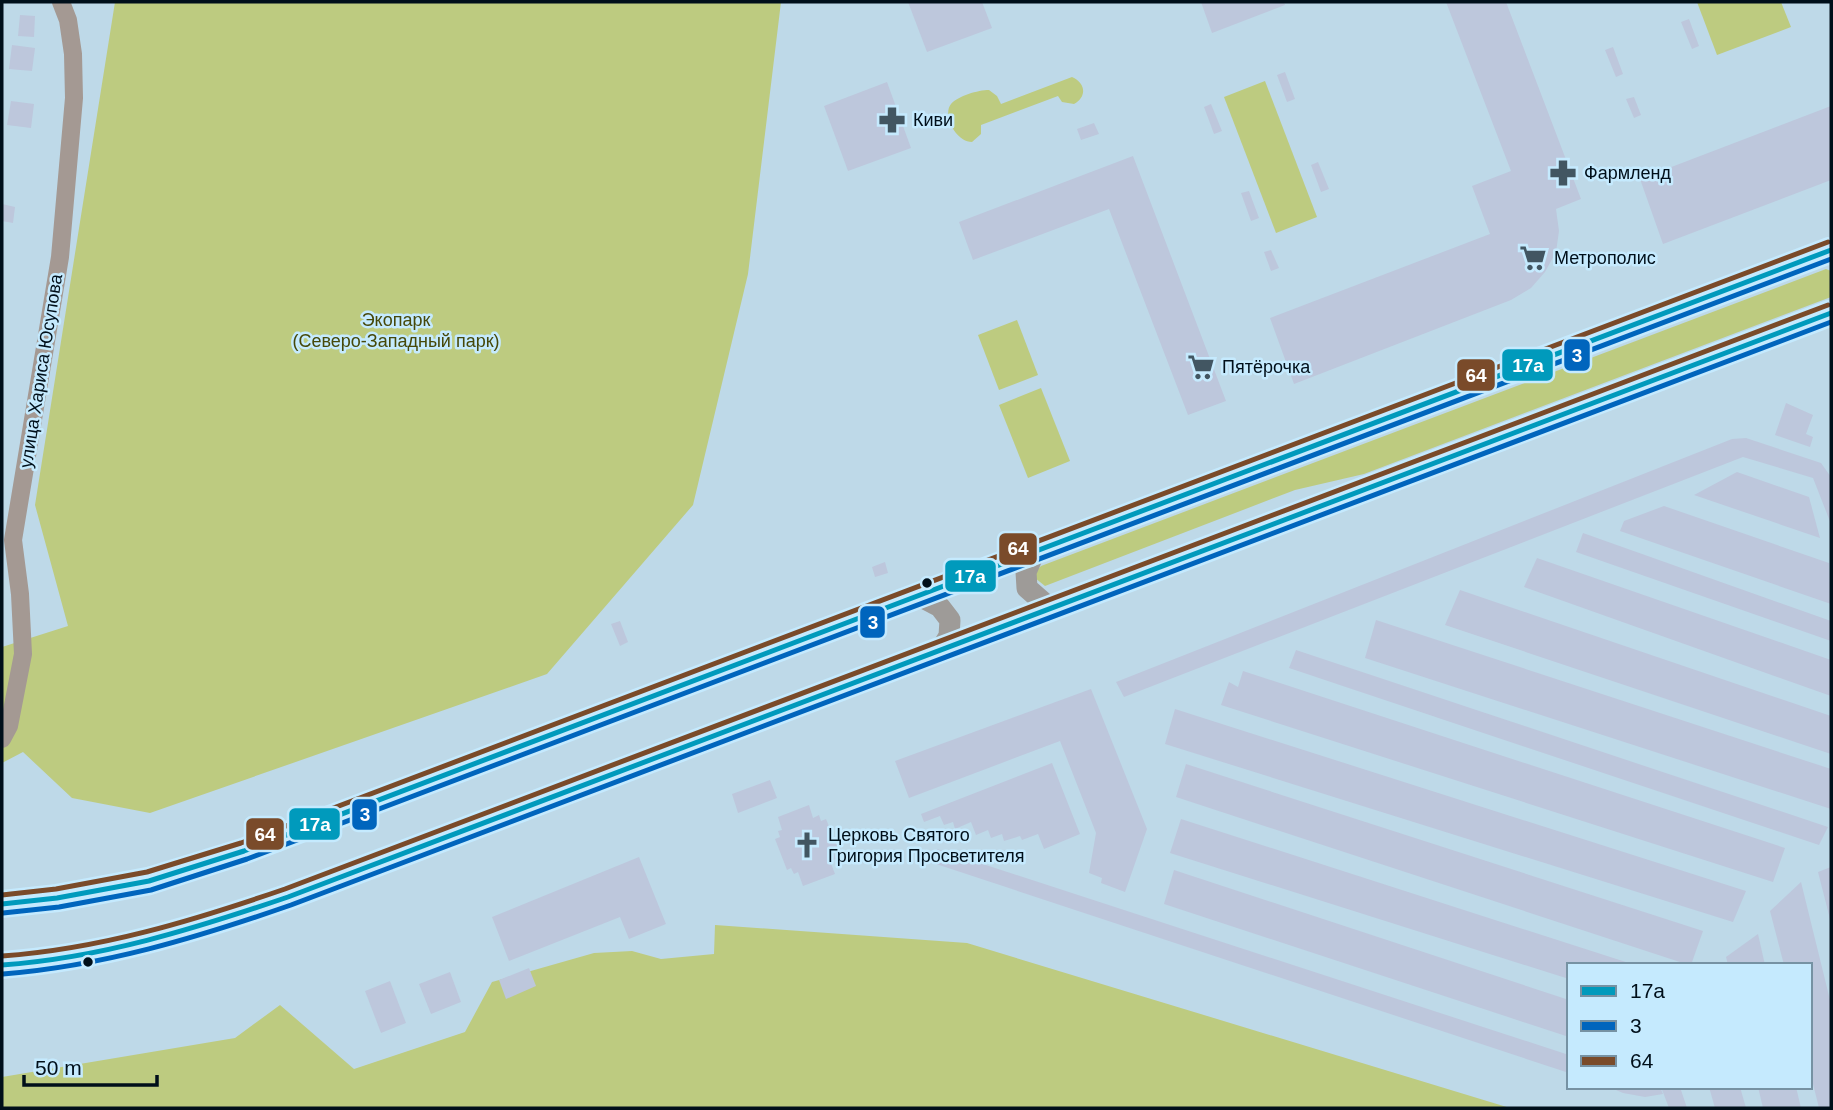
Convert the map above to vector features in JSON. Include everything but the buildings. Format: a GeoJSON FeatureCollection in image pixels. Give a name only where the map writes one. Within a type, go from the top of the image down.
{"type":"FeatureCollection","features":[{"type":"Feature","properties":{"kind":"main road"},"geometry":{"type":"LineString","coordinates":[[2,904],[57,898],[149,881],[244,851],[1831,250]]}},
{"type":"Feature","properties":{"kind":"main road"},"geometry":{"type":"LineString","coordinates":[[2,965],[59,960],[126,947],[219,921],[301,892],[1831,313]]}},
{"type":"Feature","properties":{"kind":"main road"},"geometry":{"type":"LineString","coordinates":[[1035,551],[1026,572],[1027,588],[1051,608]]}},
{"type":"Feature","properties":{"kind":"main road"},"geometry":{"type":"LineString","coordinates":[[919,596],[940,607],[950,620],[949,636],[940,651]]}},
{"type":"Feature","properties":{"kind":"street","name":"улица Хариса Юсупова"},"geometry":{"type":"LineString","coordinates":[[2,738],[9,726],[23,654],[20,594],[8,539],[60,257],[74,98],[73,54],[68,20],[61,2]]}},
{"type":"Feature","properties":{"kind":"green space","name":"Экопарк (Северо-Западный парк)"},"geometry":{"type":"Polygon","coordinates":[[[115,2],[781,2],[748,274],[693,505],[547,674],[150,813],[72,798],[23,752],[2,763],[2,647],[68,626],[35,505],[115,2]]]}},
{"type":"Feature","properties":{"kind":"green space"},"geometry":{"type":"Polygon","coordinates":[[[1697,2],[1781,2],[1791,27],[1717,55],[1697,2]]]}},
{"type":"Feature","properties":{"kind":"green space"},"geometry":{"type":"Polygon","coordinates":[[[1072,77],[1080,83],[1083,90],[1081,98],[1074,104],[1062,102],[1058,96],[981,125],[981,134],[972,142],[961,138],[949,121],[951,104],[968,94],[989,90],[997,96],[1001,104],[1072,77]]]}},
{"type":"Feature","properties":{"kind":"green space"},"geometry":{"type":"Polygon","coordinates":[[[1265,81],[1317,217],[1276,233],[1224,97],[1265,81]]]}},
{"type":"Feature","properties":{"kind":"green space"},"geometry":{"type":"Polygon","coordinates":[[[1826,269],[1831,271],[1831,297],[1364,474],[1295,490],[1045,586],[1035,578],[1036,571],[1041,566],[1826,269]]]}},
{"type":"Feature","properties":{"kind":"green space"},"geometry":{"type":"Polygon","coordinates":[[[1017,320],[1038,375],[999,390],[978,335],[1017,320]]]}},
{"type":"Feature","properties":{"kind":"green space"},"geometry":{"type":"Polygon","coordinates":[[[1041,388],[1070,461],[1028,478],[999,405],[1041,388]]]}},
{"type":"Feature","properties":{"kind":"green space"},"geometry":{"type":"Polygon","coordinates":[[[715,925],[967,943],[1510,1108],[2,1108],[2,1077],[235,1038],[280,1005],[354,1069],[465,1032],[492,982],[594,953],[632,951],[661,959],[714,954],[715,925]]]}},
{"type":"Feature","properties":{"kind":"transit line","name":"64"},"geometry":{"type":"LineString","coordinates":[[2,895],[56,889],[147,872],[241,843],[1828,242]]}},
{"type":"Feature","properties":{"kind":"transit line","name":"17a"},"geometry":{"type":"LineString","coordinates":[[2,904],[57,898],[149,881],[244,851],[1831,250]]}},
{"type":"Feature","properties":{"kind":"transit line","name":"3"},"geometry":{"type":"LineString","coordinates":[[3,913],[59,907],[151,890],[247,859],[1831,259]]}},
{"type":"Feature","properties":{"kind":"transit line","name":"64"},"geometry":{"type":"LineString","coordinates":[[2,956],[74,947],[145,932],[285,889],[1828,305]]}},
{"type":"Feature","properties":{"kind":"transit line","name":"17a"},"geometry":{"type":"LineString","coordinates":[[2,965],[111,949],[218,920],[288,897],[1831,313]]}},
{"type":"Feature","properties":{"kind":"transit line","name":"3"},"geometry":{"type":"LineString","coordinates":[[3,974],[77,964],[149,949],[291,905],[1831,322]]}},
{"type":"Feature","properties":{"kind":"place","name":"Киви"},"geometry":{"type":"Point","coordinates":[892,120]}},
{"type":"Feature","properties":{"kind":"place","name":"Фармленд"},"geometry":{"type":"Point","coordinates":[1563,173]}},
{"type":"Feature","properties":{"kind":"place","name":"Метрополис"},"geometry":{"type":"Point","coordinates":[1533,258]}},
{"type":"Feature","properties":{"kind":"place","name":"Пятёрочка"},"geometry":{"type":"Point","coordinates":[1201,367]}},
{"type":"Feature","properties":{"kind":"place","name":"Церковь Святого Григория Просветителя"},"geometry":{"type":"Point","coordinates":[807,845]}}]}
